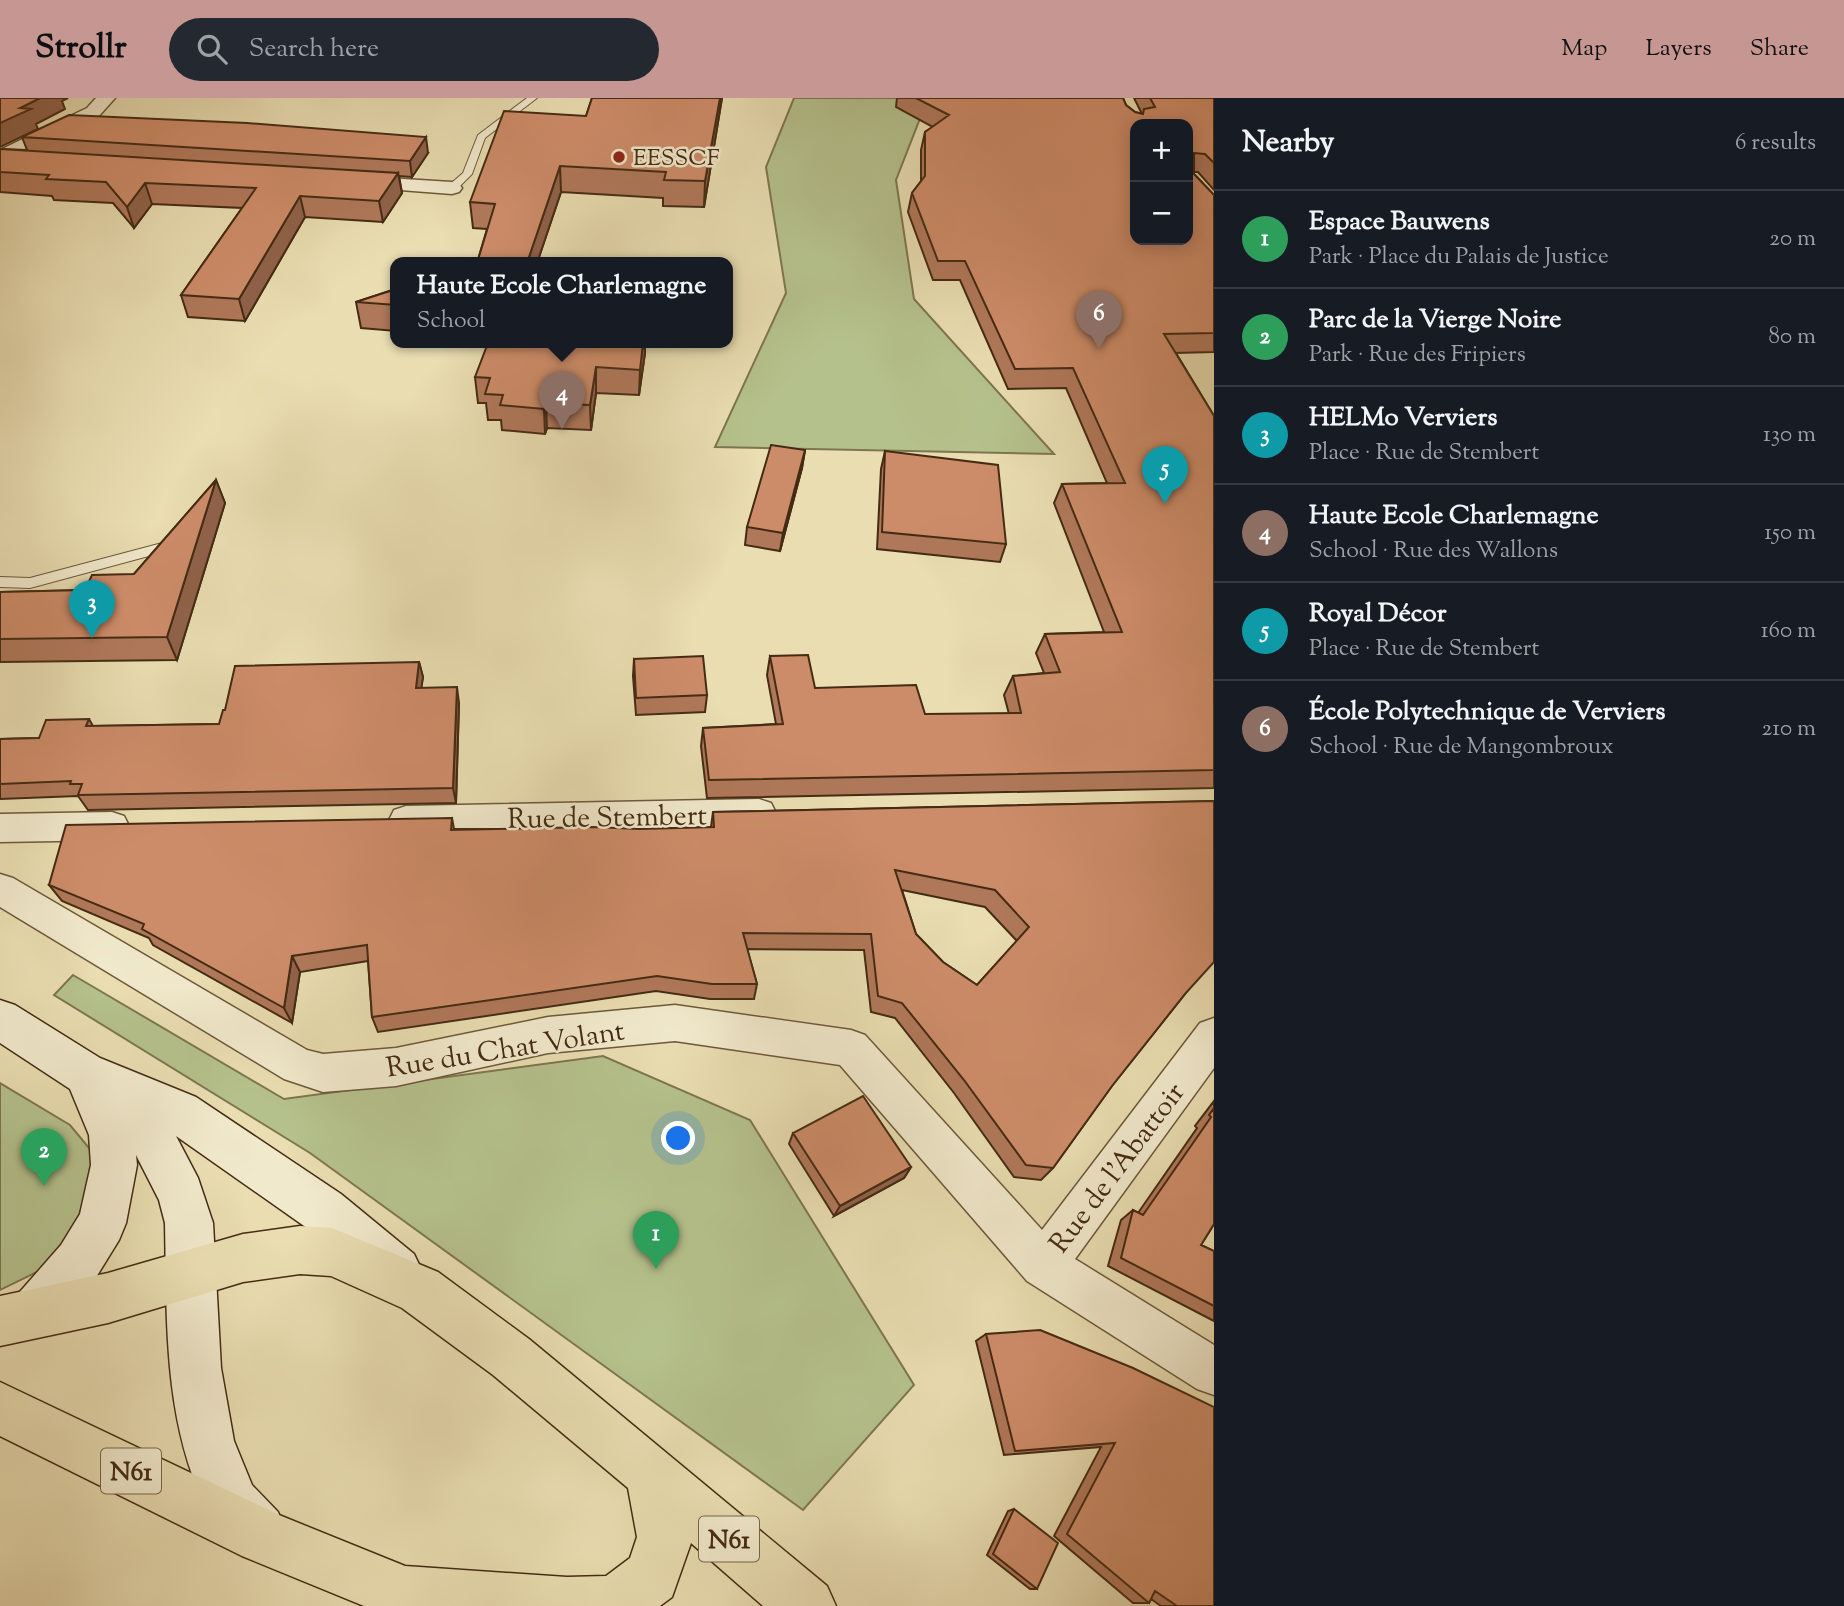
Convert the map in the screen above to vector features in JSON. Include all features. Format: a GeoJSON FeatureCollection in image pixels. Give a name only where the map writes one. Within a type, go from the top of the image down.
{"type":"FeatureCollection","features":[{"type":"Feature","properties":{"kind":"main road","name":"N61"},"geometry":{"type":"LineString","coordinates":[[18,1317],[108,1297],[243,1258],[300,1250],[332,1252],[420,1290],[511,1357],[807,1606]]}},
{"type":"Feature","properties":{"kind":"main road","name":"N61"},"geometry":{"type":"LineString","coordinates":[[0,1408],[262,1536],[416,1600],[568,1606],[615,1605],[652,1577],[665,1538],[652,1473]]}},
{"type":"Feature","properties":{"kind":"street"},"geometry":{"type":"LineString","coordinates":[[0,158],[93,112],[106,98]]}},
{"type":"Feature","properties":{"kind":"street"},"geometry":{"type":"LineString","coordinates":[[0,158],[41,162]]}},
{"type":"Feature","properties":{"kind":"street"},"geometry":{"type":"LineString","coordinates":[[329,180],[452,188]]}},
{"type":"Feature","properties":{"kind":"street","name":"Rue de Stembert"},"geometry":{"type":"LineString","coordinates":[[372,821],[790,812]]}},
{"type":"Feature","properties":{"kind":"street"},"geometry":{"type":"LineString","coordinates":[[0,828],[138,825]]}},
{"type":"Feature","properties":{"kind":"street","name":"Rue du Chat Volant"},"geometry":{"type":"LineString","coordinates":[[0,889],[298,1066],[323,1073],[396,1067],[548,1035],[675,1023],[851,1048],[1043,1265],[1214,1372]]}},
{"type":"Feature","properties":{"kind":"street"},"geometry":{"type":"LineString","coordinates":[[0,1019],[84,1073],[180,1112],[324,1212],[420,1290]]}},
{"type":"Feature","properties":{"kind":"street","name":"Rue de l'Abattoir"},"geometry":{"type":"LineString","coordinates":[[1043,1265],[1214,1036]]}},
{"type":"Feature","properties":{"kind":"street"},"geometry":{"type":"LineString","coordinates":[[84,1073],[155,1142],[181,1195],[189,1223],[201,1413],[215,1465],[234,1505],[262,1536]]}},
{"type":"Feature","properties":{"kind":"street"},"geometry":{"type":"LineString","coordinates":[[18,1317],[78,1262],[102,1223],[114,1165],[112,1135],[84,1073]]}},
{"type":"Feature","properties":{"kind":"lane"},"geometry":{"type":"LineString","coordinates":[[452,188],[467,174],[481,137],[533,98]]}},
{"type":"Feature","properties":{"kind":"lane"},"geometry":{"type":"LineString","coordinates":[[0,582],[30,583],[166,547]]}},
{"type":"Feature","properties":{"kind":"green space"},"geometry":{"type":"Polygon","coordinates":[[[794,98],[928,98],[896,180],[914,299],[1054,454],[715,447],[786,293],[766,167],[794,98]]]}},
{"type":"Feature","properties":{"kind":"green space"},"geometry":{"type":"Polygon","coordinates":[[[73,975],[284,1099],[603,1056],[750,1120],[914,1385],[803,1510],[310,1153],[54,995],[73,975]]]}},
{"type":"Feature","properties":{"kind":"green space"},"geometry":{"type":"Polygon","coordinates":[[[0,1083],[70,1125],[94,1154],[84,1218],[39,1271],[0,1290],[0,1083]]]}},
{"type":"Feature","properties":{"kind":"building"},"geometry":{"type":"Polygon","coordinates":[[[0,98],[40,98],[20,108],[31,109],[0,123],[0,98]]]}},
{"type":"Feature","properties":{"kind":"building","name":"EESSCF"},"geometry":{"type":"Polygon","coordinates":[[[592,98],[720,98],[705,181],[664,180],[666,172],[560,166],[529,257],[479,257],[495,204],[470,202],[504,111],[586,116],[592,98]]]}},
{"type":"Feature","properties":{"kind":"building"},"geometry":{"type":"Polygon","coordinates":[[[916,98],[1123,98],[1126,105],[1143,114],[1144,109],[1155,107],[1150,98],[1214,98],[1214,163],[1205,154],[1194,153],[1194,174],[1214,195],[1214,333],[1164,334],[1214,416],[1214,770],[709,780],[703,728],[783,724],[770,656],[808,655],[815,688],[916,685],[925,714],[1021,713],[1013,676],[1060,672],[1045,634],[1122,632],[1062,484],[1125,483],[1073,368],[1015,369],[965,261],[938,261],[912,193],[925,176],[925,132],[949,115],[916,98]]]}},
{"type":"Feature","properties":{"kind":"building"},"geometry":{"type":"Polygon","coordinates":[[[69,115],[247,123],[426,137],[410,161],[22,137],[69,115]]]}},
{"type":"Feature","properties":{"kind":"building"},"geometry":{"type":"Polygon","coordinates":[[[0,149],[398,173],[379,201],[300,196],[239,299],[181,295],[256,188],[145,183],[127,207],[106,182],[46,179],[49,175],[0,172],[0,149]]]}},
{"type":"Feature","properties":{"kind":"building"},"geometry":{"type":"Polygon","coordinates":[[[390,291],[390,305],[356,302],[390,291]]]}},
{"type":"Feature","properties":{"kind":"building"},"geometry":{"type":"Polygon","coordinates":[[[486,348],[642,348],[640,370],[596,367],[590,405],[546,403],[544,409],[500,405],[503,395],[485,394],[490,378],[475,377],[486,348]]]}},
{"type":"Feature","properties":{"kind":"building"},"geometry":{"type":"Polygon","coordinates":[[[771,445],[805,450],[783,533],[747,527],[771,445]]]}},
{"type":"Feature","properties":{"kind":"building"},"geometry":{"type":"Polygon","coordinates":[[[885,451],[998,465],[1006,544],[882,532],[885,451]]]}},
{"type":"Feature","properties":{"kind":"building"},"geometry":{"type":"Polygon","coordinates":[[[216,480],[167,637],[0,639],[0,592],[85,590],[92,575],[134,574],[216,480]]]}},
{"type":"Feature","properties":{"kind":"building"},"geometry":{"type":"Polygon","coordinates":[[[703,656],[707,695],[636,698],[634,659],[703,656]]]}},
{"type":"Feature","properties":{"kind":"building"},"geometry":{"type":"Polygon","coordinates":[[[419,662],[416,688],[457,687],[453,788],[78,795],[82,784],[70,784],[71,781],[0,784],[0,739],[39,738],[46,720],[89,719],[86,726],[219,724],[235,666],[419,662]]]}},
{"type":"Feature","properties":{"kind":"building"},"geometry":{"type":"Polygon","coordinates":[[[1214,801],[1214,962],[1112,1086],[1053,1168],[1026,1165],[964,1080],[902,1003],[878,996],[871,934],[743,933],[757,984],[712,984],[657,976],[372,1017],[367,945],[292,956],[284,1008],[142,929],[144,924],[49,885],[66,825],[452,818],[451,830],[593,827],[640,829],[714,827],[713,812],[1214,801]],[[895,870],[916,934],[943,962],[977,985],[1029,927],[995,890],[895,870]]]}},
{"type":"Feature","properties":{"kind":"building"},"geometry":{"type":"Polygon","coordinates":[[[863,1096],[911,1167],[840,1206],[793,1133],[863,1096]]]}},
{"type":"Feature","properties":{"kind":"building"},"geometry":{"type":"Polygon","coordinates":[[[1214,1108],[1214,1224],[1201,1245],[1214,1251],[1214,1306],[1121,1258],[1133,1210],[1143,1215],[1211,1117],[1209,1115],[1214,1108]]]}},
{"type":"Feature","properties":{"kind":"building"},"geometry":{"type":"Polygon","coordinates":[[[1040,1330],[1133,1368],[1214,1407],[1214,1606],[1177,1606],[1155,1591],[1149,1603],[1067,1534],[1115,1443],[1015,1451],[986,1334],[1040,1330]]]}},
{"type":"Feature","properties":{"kind":"building"},"geometry":{"type":"Polygon","coordinates":[[[1014,1509],[1058,1543],[1037,1589],[993,1554],[1014,1509]]]}},
{"type":"Feature","properties":{"kind":"place","name":"EESSCF"},"geometry":{"type":"Point","coordinates":[619,157]}},
{"type":"Feature","properties":{"kind":"place","name":"École Polytechnique de Verviers"},"geometry":{"type":"Point","coordinates":[1099,349]}},
{"type":"Feature","properties":{"kind":"place","name":"Haute Ecole Charlemagne"},"geometry":{"type":"Point","coordinates":[562,429]}},
{"type":"Feature","properties":{"kind":"place","name":"Royal Décor"},"geometry":{"type":"Point","coordinates":[1165,504]}},
{"type":"Feature","properties":{"kind":"place","name":"HELMo Verviers"},"geometry":{"type":"Point","coordinates":[92,638]}},
{"type":"Feature","properties":{"kind":"place","name":"Parc de la Vierge Noire"},"geometry":{"type":"Point","coordinates":[44,1186]}},
{"type":"Feature","properties":{"kind":"place","name":"Espace Bauwens"},"geometry":{"type":"Point","coordinates":[656,1269]}}]}
